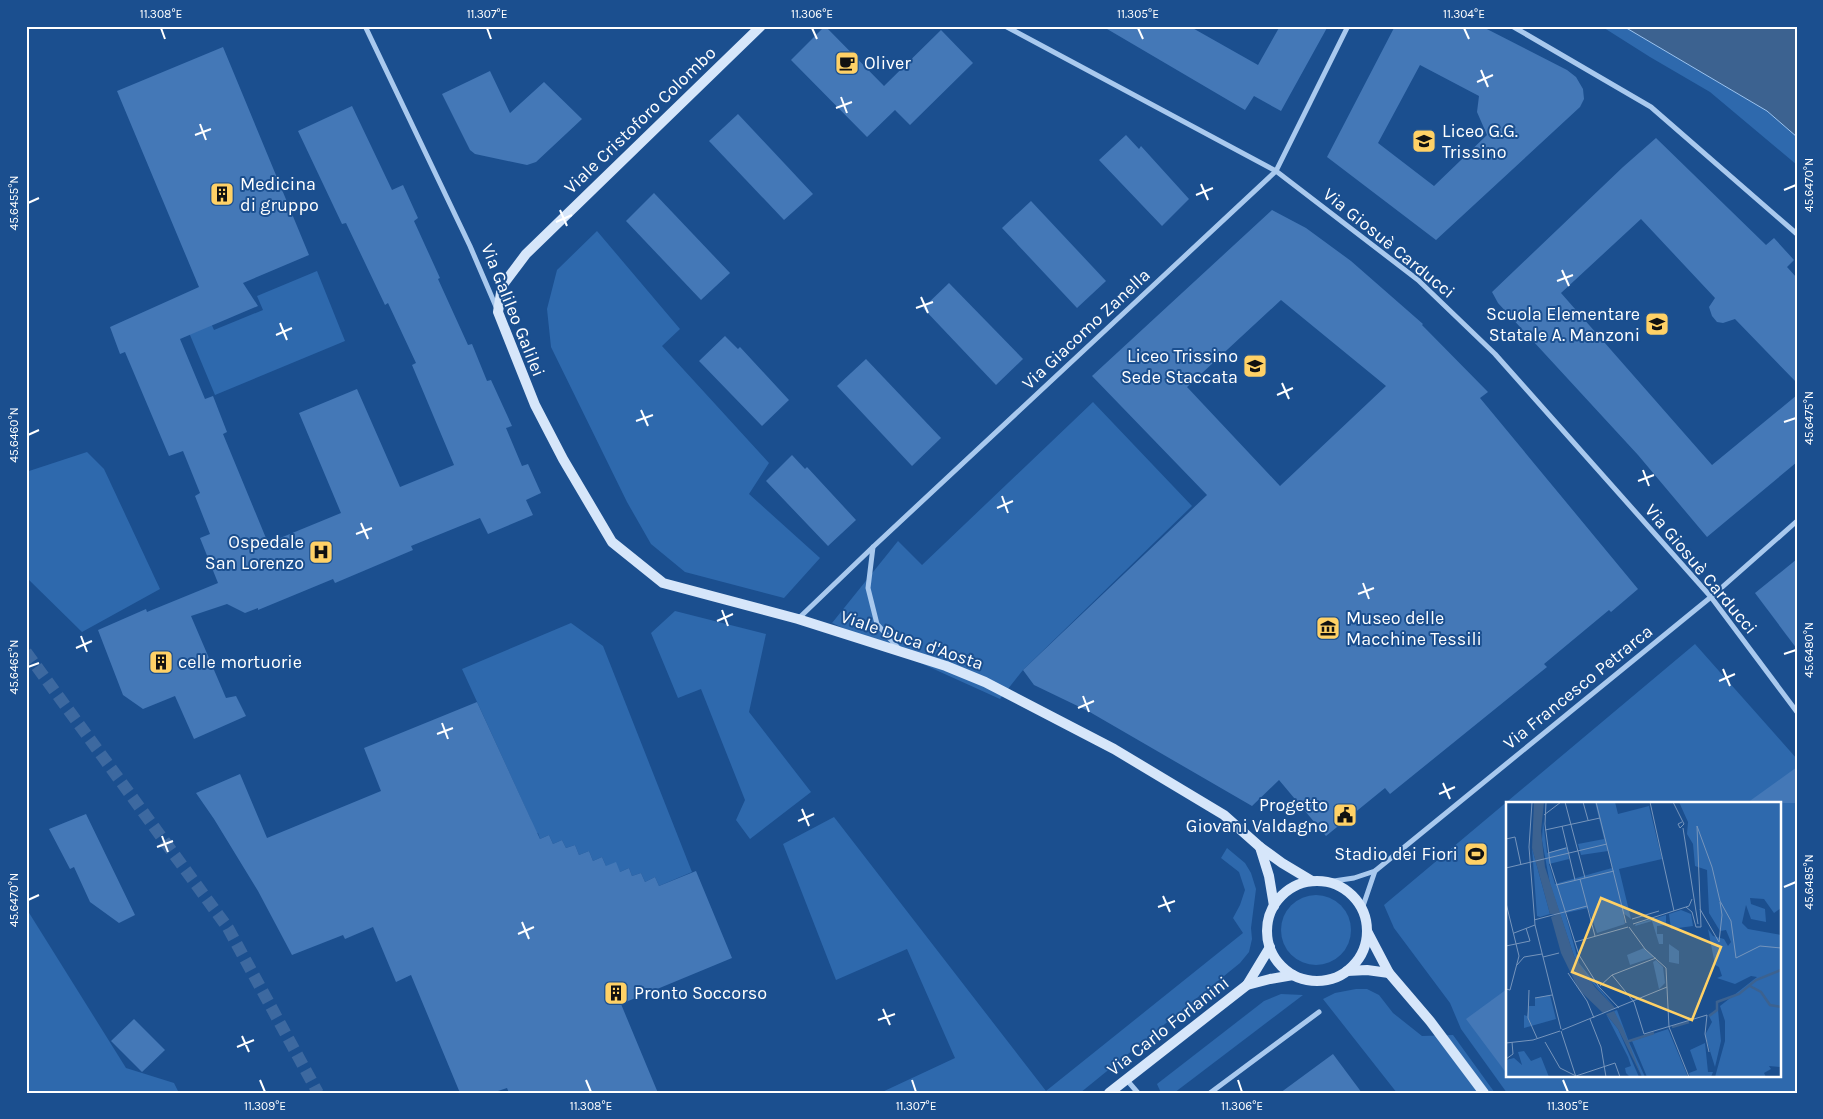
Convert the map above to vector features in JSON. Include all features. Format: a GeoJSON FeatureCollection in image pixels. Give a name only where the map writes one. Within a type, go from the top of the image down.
{"type":"FeatureCollection","features":[{"type":"Feature","properties":{"kind":"street","name":"Via Galileo Galilei"},"geometry":{"type":"LineString","coordinates":[[365,26],[470,246],[535,405],[563,459],[612,542],[663,583]]}},
{"type":"Feature","properties":{"kind":"street","name":"Viale Cristoforo Colombo"},"geometry":{"type":"LineString","coordinates":[[498,312],[502,286],[526,254],[761,26]]}},
{"type":"Feature","properties":{"kind":"street","name":"Via Giosuè Carducci"},"geometry":{"type":"LineString","coordinates":[[1005,26],[1276,171],[1418,280],[1495,354],[1711,597],[1797,712]]}},
{"type":"Feature","properties":{"kind":"street","name":"Via Giacomo Zanella"},"geometry":{"type":"LineString","coordinates":[[798,619],[1276,171],[1348,26]]}},
{"type":"Feature","properties":{"kind":"street"},"geometry":{"type":"LineString","coordinates":[[1512,26],[1651,108],[1797,234]]}},
{"type":"Feature","properties":{"kind":"street","name":"Via Francesco Petrarca"},"geometry":{"type":"LineString","coordinates":[[1375,871],[1711,597],[1797,521]]}},
{"type":"Feature","properties":{"kind":"street"},"geometry":{"type":"LineString","coordinates":[[873,547],[868,588],[877,624],[902,652]]}},
{"type":"Feature","properties":{"kind":"street","name":"Viale Duca d'Aosta"},"geometry":{"type":"LineString","coordinates":[[663,583],[798,619],[946,666],[984,682],[1114,750],[1224,815],[1260,847],[1312,881]]}},
{"type":"Feature","properties":{"kind":"street"},"geometry":{"type":"LineString","coordinates":[[1260,847],[1269,876],[1274,906]]}},
{"type":"Feature","properties":{"kind":"street"},"geometry":{"type":"LineString","coordinates":[[1328,882],[1342,888],[1354,897],[1362,909],[1366,920],[1366,942],[1356,963],[1347,971],[1334,978],[1320,981],[1306,980],[1293,975],[1275,959],[1267,933],[1268,919],[1274,906],[1284,894],[1297,885],[1312,881],[1328,882],[1354,878],[1375,871]]}},
{"type":"Feature","properties":{"kind":"street"},"geometry":{"type":"LineString","coordinates":[[1362,909],[1375,871]]}},
{"type":"Feature","properties":{"kind":"street"},"geometry":{"type":"LineString","coordinates":[[1367,931],[1390,973],[1484,1093]]}},
{"type":"Feature","properties":{"kind":"street"},"geometry":{"type":"LineString","coordinates":[[1247,985],[1270,947]]}},
{"type":"Feature","properties":{"kind":"street"},"geometry":{"type":"LineString","coordinates":[[1347,971],[1367,970],[1390,973]]}},
{"type":"Feature","properties":{"kind":"street"},"geometry":{"type":"LineString","coordinates":[[1247,985],[1293,975]]}},
{"type":"Feature","properties":{"kind":"street","name":"Via Carlo Forlanini"},"geometry":{"type":"LineString","coordinates":[[1108,1093],[1247,985]]}},
{"type":"Feature","properties":{"kind":"street"},"geometry":{"type":"LineString","coordinates":[[1210,1093],[1319,1012]]}},
{"type":"Feature","properties":{"kind":"street"},"geometry":{"type":"LineString","coordinates":[[1126,1078],[1138,1093]]}},
{"type":"Feature","properties":{"kind":"shaded area"},"geometry":{"type":"Polygon","coordinates":[[[1601,26],[1623,26],[1767,111],[1797,137],[1797,165],[1710,92],[1601,26]]]}},
{"type":"Feature","properties":{"kind":"shaded area"},"geometry":{"type":"Polygon","coordinates":[[[1623,26],[1797,26],[1797,137],[1767,111],[1623,26]]]}},
{"type":"Feature","properties":{"kind":"shaded area"},"geometry":{"type":"Polygon","coordinates":[[[597,231],[680,329],[662,346],[769,463],[749,494],[820,558],[784,598],[685,572],[651,544],[627,502],[551,347],[547,309],[557,270],[597,231]]]}},
{"type":"Feature","properties":{"kind":"shaded area"},"geometry":{"type":"Polygon","coordinates":[[[317,271],[345,341],[215,395],[185,323],[207,314],[214,330],[263,310],[257,296],[317,271]]]}},
{"type":"Feature","properties":{"kind":"shaded area"},"geometry":{"type":"Polygon","coordinates":[[[1093,402],[1192,506],[1023,670],[1000,699],[832,623],[898,541],[922,565],[1093,402]]]}},
{"type":"Feature","properties":{"kind":"shaded area"},"geometry":{"type":"Polygon","coordinates":[[[87,452],[104,469],[160,589],[82,632],[26,577],[26,472],[87,452]]]}},
{"type":"Feature","properties":{"kind":"shaded area"},"geometry":{"type":"Polygon","coordinates":[[[675,611],[766,634],[749,712],[811,792],[750,839],[736,820],[745,800],[701,689],[678,698],[651,633],[675,611]]]}},
{"type":"Feature","properties":{"kind":"shaded area"},"geometry":{"type":"Polygon","coordinates":[[[571,623],[603,646],[692,872],[659,886],[655,877],[645,882],[641,873],[632,876],[629,868],[620,872],[606,866],[602,857],[593,861],[589,851],[579,855],[575,845],[566,848],[562,840],[553,844],[549,835],[540,839],[538,833],[532,835],[531,820],[462,669],[571,623]]]}},
{"type":"Feature","properties":{"kind":"shaded area","name":"Stadio dei Fiori"},"geometry":{"type":"Polygon","coordinates":[[[1695,644],[1797,759],[1797,1093],[1507,1093],[1461,1029],[1450,1003],[1394,928],[1384,905],[1506,803],[1506,1076],[1780,1076],[1780,802],[1507,802],[1695,644]]]}},
{"type":"Feature","properties":{"kind":"shaded area"},"geometry":{"type":"Polygon","coordinates":[[[834,817],[1046,1091],[1243,933],[1233,918],[1245,890],[1239,872],[1221,858],[1227,848],[1245,863],[1251,873],[1256,889],[1251,928],[1252,939],[1249,952],[1240,963],[1080,1093],[880,1093],[955,1058],[907,949],[836,980],[783,844],[834,817]]]}},
{"type":"Feature","properties":{"kind":"shaded area"},"geometry":{"type":"Polygon","coordinates":[[[1316,895],[1329,898],[1341,905],[1348,917],[1351,930],[1348,943],[1341,955],[1329,962],[1316,965],[1303,962],[1291,955],[1284,943],[1281,930],[1284,917],[1291,905],[1303,898],[1316,895]]]}},
{"type":"Feature","properties":{"kind":"shaded area"},"geometry":{"type":"Polygon","coordinates":[[[26,908],[126,1068],[174,1083],[179,1093],[26,1093],[26,908]]]}},
{"type":"Feature","properties":{"kind":"shaded area"},"geometry":{"type":"Polygon","coordinates":[[[1367,989],[1379,995],[1393,1013],[1422,1036],[1453,1035],[1495,1093],[1397,1093],[1323,999],[1335,993],[1367,989]]]}},
{"type":"Feature","properties":{"kind":"shaded area"},"geometry":{"type":"Polygon","coordinates":[[[1281,994],[1303,995],[1174,1093],[1161,1093],[1157,1084],[1264,1001],[1281,994]]]}},
{"type":"Feature","properties":{"kind":"building"},"geometry":{"type":"Polygon","coordinates":[[[825,26],[884,86],[941,30],[973,63],[910,125],[895,110],[867,137],[791,60],[825,26]]]}},
{"type":"Feature","properties":{"kind":"building"},"geometry":{"type":"Polygon","coordinates":[[[1102,26],[1189,26],[1258,65],[1280,26],[1328,26],[1281,111],[1254,96],[1245,110],[1102,26]]]}},
{"type":"Feature","properties":{"kind":"building","name":"Liceo G.G. Trissino"},"geometry":{"type":"Polygon","coordinates":[[[1395,26],[1481,26],[1567,70],[1576,77],[1583,89],[1584,99],[1580,107],[1436,240],[1327,157],[1395,26]],[[1420,65],[1378,143],[1434,186],[1487,135],[1477,112],[1479,96],[1420,65]]]}},
{"type":"Feature","properties":{"kind":"building"},"geometry":{"type":"Polygon","coordinates":[[[223,47],[309,255],[243,283],[258,306],[180,339],[205,399],[213,396],[227,432],[223,434],[268,543],[341,513],[299,413],[357,389],[400,487],[454,465],[412,365],[416,363],[388,303],[385,305],[346,223],[342,224],[298,131],[352,106],[392,190],[403,185],[418,218],[414,221],[440,278],[438,279],[468,345],[472,344],[487,381],[491,380],[512,426],[506,428],[522,466],[528,464],[541,493],[526,500],[533,515],[488,534],[480,518],[411,546],[413,550],[335,583],[333,579],[258,610],[258,608],[245,613],[227,604],[191,616],[226,698],[236,696],[246,716],[194,739],[175,696],[143,709],[123,695],[98,630],[146,609],[147,612],[218,583],[200,538],[210,534],[195,496],[200,493],[183,451],[169,456],[125,352],[120,354],[110,327],[199,287],[117,91],[223,47]]]}},
{"type":"Feature","properties":{"kind":"building"},"geometry":{"type":"Polygon","coordinates":[[[490,71],[510,113],[544,82],[582,119],[536,162],[527,165],[475,154],[470,150],[442,94],[490,71]]]}},
{"type":"Feature","properties":{"kind":"building"},"geometry":{"type":"Polygon","coordinates":[[[738,114],[813,194],[784,220],[709,141],[738,114]]]}},
{"type":"Feature","properties":{"kind":"building"},"geometry":{"type":"Polygon","coordinates":[[[1126,135],[1139,149],[1141,146],[1189,199],[1162,226],[1099,160],[1126,135]]]}},
{"type":"Feature","properties":{"kind":"building"},"geometry":{"type":"Polygon","coordinates":[[[1656,138],[1766,245],[1774,238],[1794,260],[1787,267],[1797,278],[1797,383],[1735,319],[1723,323],[1717,322],[1712,316],[1709,307],[1715,298],[1641,219],[1561,293],[1712,465],[1797,395],[1797,462],[1707,537],[1638,455],[1498,303],[1492,292],[1656,138]]]}},
{"type":"Feature","properties":{"kind":"building"},"geometry":{"type":"Polygon","coordinates":[[[654,193],[730,273],[701,300],[626,221],[654,193]]]}},
{"type":"Feature","properties":{"kind":"building"},"geometry":{"type":"Polygon","coordinates":[[[1031,201],[1106,281],[1077,308],[1002,228],[1031,201]]]}},
{"type":"Feature","properties":{"kind":"building"},"geometry":{"type":"Polygon","coordinates":[[[1272,210],[1306,228],[1351,261],[1423,324],[1488,392],[1480,398],[1638,589],[1611,612],[1609,610],[1544,664],[1547,667],[1390,794],[1385,788],[1326,836],[1279,780],[1252,806],[1088,711],[1034,685],[1023,670],[1207,495],[1092,376],[1272,210]],[[1281,300],[1187,387],[1280,486],[1386,386],[1281,300]]]}},
{"type":"Feature","properties":{"kind":"building"},"geometry":{"type":"Polygon","coordinates":[[[949,283],[1023,359],[996,385],[923,308],[949,283]]]}},
{"type":"Feature","properties":{"kind":"building"},"geometry":{"type":"Polygon","coordinates":[[[725,336],[738,349],[740,347],[789,400],[762,426],[699,361],[725,336]]]}},
{"type":"Feature","properties":{"kind":"building"},"geometry":{"type":"Polygon","coordinates":[[[866,359],[941,438],[912,466],[837,386],[866,359]]]}},
{"type":"Feature","properties":{"kind":"building"},"geometry":{"type":"Polygon","coordinates":[[[792,455],[805,469],[807,467],[856,520],[828,546],[766,481],[792,455]]]}},
{"type":"Feature","properties":{"kind":"building"},"geometry":{"type":"Polygon","coordinates":[[[1797,559],[1797,649],[1755,593],[1797,559]]]}},
{"type":"Feature","properties":{"kind":"building"},"geometry":{"type":"Polygon","coordinates":[[[477,702],[540,839],[549,835],[553,844],[562,840],[566,848],[575,845],[579,855],[589,851],[593,861],[602,857],[606,866],[616,862],[620,872],[629,868],[632,876],[641,873],[645,882],[655,877],[659,886],[696,871],[732,958],[621,1004],[658,1093],[509,1093],[507,1088],[492,1093],[460,1093],[411,975],[396,982],[373,927],[345,939],[343,935],[292,955],[258,891],[196,793],[240,774],[267,838],[381,791],[364,748],[477,702]]]}},
{"type":"Feature","properties":{"kind":"building"},"geometry":{"type":"Polygon","coordinates":[[[1797,767],[1797,803],[1748,802],[1797,767]]]}},
{"type":"Feature","properties":{"kind":"building"},"geometry":{"type":"Polygon","coordinates":[[[86,814],[135,915],[119,923],[90,902],[74,867],[70,869],[49,829],[86,814]]]}},
{"type":"Feature","properties":{"kind":"building"},"geometry":{"type":"Polygon","coordinates":[[[1506,990],[1506,1073],[1466,1019],[1506,990]]]}},
{"type":"Feature","properties":{"kind":"building"},"geometry":{"type":"Polygon","coordinates":[[[134,1019],[165,1050],[142,1072],[111,1041],[134,1019]]]}},
{"type":"Feature","properties":{"kind":"building"},"geometry":{"type":"Polygon","coordinates":[[[1333,1054],[1362,1093],[1280,1093],[1333,1054]]]}},
{"type":"Feature","properties":{"kind":"tunnel"},"geometry":{"type":"LineString","coordinates":[[26,652],[228,928],[318,1093]]}},
{"type":"Feature","properties":{"kind":"place","name":"Oliver"},"geometry":{"type":"Point","coordinates":[847,63]}},
{"type":"Feature","properties":{"kind":"place","name":"Liceo G.G. Trissino"},"geometry":{"type":"Point","coordinates":[1424,141]}},
{"type":"Feature","properties":{"kind":"place","name":"Medicina di gruppo"},"geometry":{"type":"Point","coordinates":[222,194]}},
{"type":"Feature","properties":{"kind":"place","name":"Scuola Elementare Statale A. Manzoni"},"geometry":{"type":"Point","coordinates":[1657,324]}},
{"type":"Feature","properties":{"kind":"place","name":"Liceo Trissino Sede Staccata"},"geometry":{"type":"Point","coordinates":[1255,366]}},
{"type":"Feature","properties":{"kind":"place","name":"Ospedale San Lorenzo"},"geometry":{"type":"Point","coordinates":[321,552]}},
{"type":"Feature","properties":{"kind":"place","name":"Museo delle Macchine Tessili"},"geometry":{"type":"Point","coordinates":[1328,628]}},
{"type":"Feature","properties":{"kind":"place","name":"celle mortuorie"},"geometry":{"type":"Point","coordinates":[161,662]}},
{"type":"Feature","properties":{"kind":"place","name":"Progetto Giovani Valdagno"},"geometry":{"type":"Point","coordinates":[1345,815]}},
{"type":"Feature","properties":{"kind":"place","name":"Stadio dei Fiori"},"geometry":{"type":"Point","coordinates":[1476,854]}},
{"type":"Feature","properties":{"kind":"place","name":"Pronto Soccorso"},"geometry":{"type":"Point","coordinates":[616,993]}}]}
